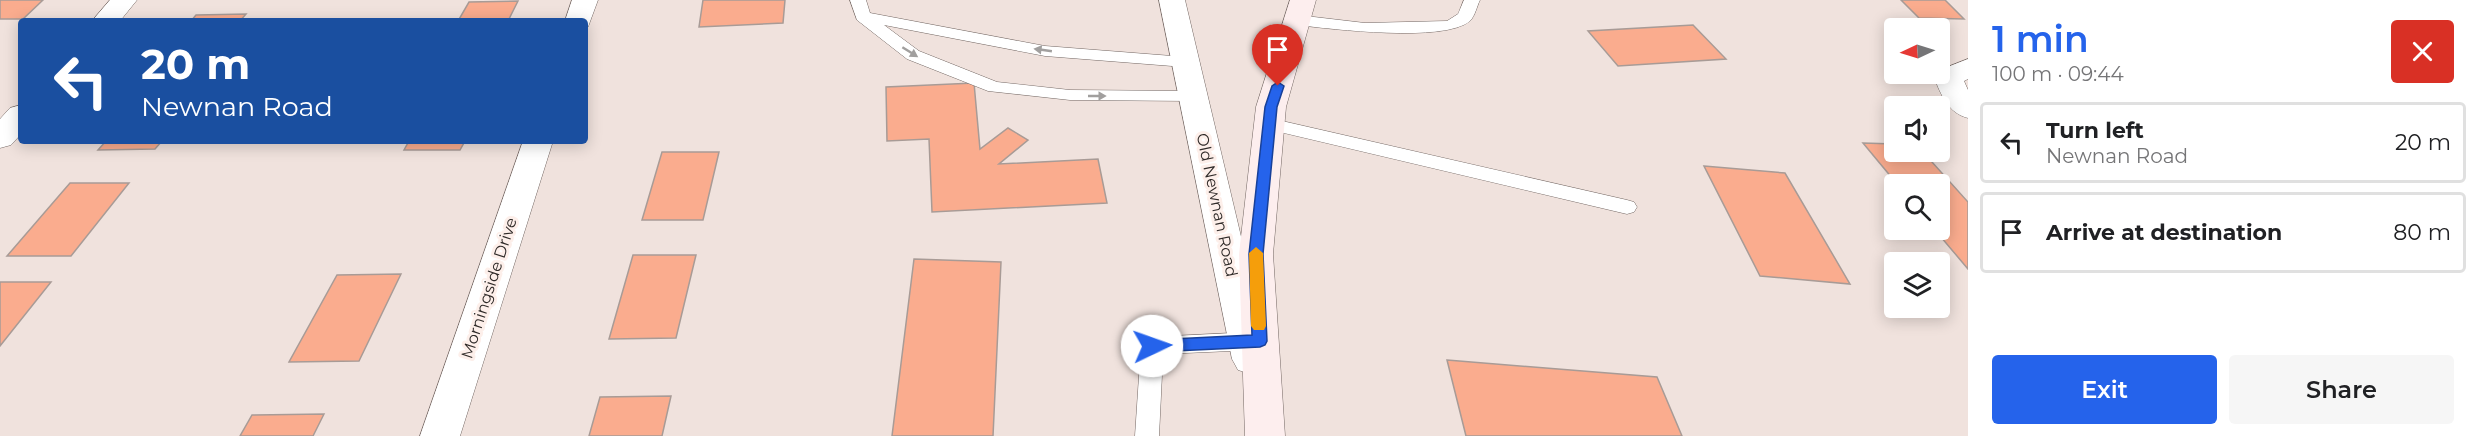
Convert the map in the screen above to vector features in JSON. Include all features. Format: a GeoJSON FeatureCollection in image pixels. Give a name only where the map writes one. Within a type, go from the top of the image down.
{"type":"FeatureCollection","features":[{"type":"Feature","properties":{"kind":"main road"},"geometry":{"type":"LineString","coordinates":[[1263,423],[1253,341],[1256,254],[1271,107],[1300,10]]}},
{"type":"Feature","properties":{"kind":"street"},"geometry":{"type":"LineString","coordinates":[[108,18],[124,0]]}},
{"type":"Feature","properties":{"kind":"street"},"geometry":{"type":"LineString","coordinates":[[579,18],[585,0]]}},
{"type":"Feature","properties":{"kind":"street","name":"Old Newnan Road"},"geometry":{"type":"LineString","coordinates":[[1172,0],[1253,341]]}},
{"type":"Feature","properties":{"kind":"street"},"geometry":{"type":"LineString","coordinates":[[1968,68],[1948,77],[1956,96],[1968,109]]}},
{"type":"Feature","properties":{"kind":"street"},"geometry":{"type":"LineString","coordinates":[[0,138],[18,118]]}},
{"type":"Feature","properties":{"kind":"street","name":"Morningside Drive"},"geometry":{"type":"LineString","coordinates":[[440,436],[537,144]]}},
{"type":"Feature","properties":{"kind":"lane"},"geometry":{"type":"LineString","coordinates":[[1300,10],[1365,28],[1450,26],[1464,17],[1472,0]]}},
{"type":"Feature","properties":{"kind":"lane"},"geometry":{"type":"LineString","coordinates":[[861,8],[1045,51],[1185,62]]}},
{"type":"Feature","properties":{"kind":"lane"},"geometry":{"type":"LineString","coordinates":[[861,8],[913,55],[994,87],[1070,96],[1193,96]]}},
{"type":"Feature","properties":{"kind":"lane"},"geometry":{"type":"LineString","coordinates":[[1269,124],[1627,207]]}},
{"type":"Feature","properties":{"kind":"lane"},"geometry":{"type":"LineString","coordinates":[[1147,436],[1152,346],[1253,341]]}},
{"type":"Feature","properties":{"kind":"building"},"geometry":{"type":"Polygon","coordinates":[[[0,0],[43,0],[24,18],[0,19],[0,0]]]}},
{"type":"Feature","properties":{"kind":"building"},"geometry":{"type":"Polygon","coordinates":[[[703,0],[785,0],[783,23],[699,27],[703,0]]]}},
{"type":"Feature","properties":{"kind":"building"},"geometry":{"type":"Polygon","coordinates":[[[1901,0],[1945,0],[1964,19],[1950,18],[1919,18],[1901,0]]]}},
{"type":"Feature","properties":{"kind":"building"},"geometry":{"type":"Polygon","coordinates":[[[518,1],[510,18],[460,18],[469,2],[518,1]]]}},
{"type":"Feature","properties":{"kind":"building"},"geometry":{"type":"Polygon","coordinates":[[[246,14],[243,18],[194,18],[196,15],[246,14]]]}},
{"type":"Feature","properties":{"kind":"building"},"geometry":{"type":"Polygon","coordinates":[[[1693,25],[1726,59],[1618,66],[1588,31],[1693,25]]]}},
{"type":"Feature","properties":{"kind":"building"},"geometry":{"type":"Polygon","coordinates":[[[974,83],[980,149],[1008,128],[1028,140],[999,164],[1098,159],[1107,203],[932,212],[929,139],[887,141],[886,87],[974,83]]]}},
{"type":"Feature","properties":{"kind":"building"},"geometry":{"type":"Polygon","coordinates":[[[1863,143],[1884,144],[1884,162],[1932,162],[1943,174],[1889,174],[1863,143]]]}},
{"type":"Feature","properties":{"kind":"building"},"geometry":{"type":"Polygon","coordinates":[[[103,144],[159,144],[155,149],[98,150],[103,144]]]}},
{"type":"Feature","properties":{"kind":"building"},"geometry":{"type":"Polygon","coordinates":[[[407,144],[463,144],[460,150],[404,150],[407,144]]]}},
{"type":"Feature","properties":{"kind":"building"},"geometry":{"type":"Polygon","coordinates":[[[662,152],[719,152],[703,220],[642,220],[662,152]]]}},
{"type":"Feature","properties":{"kind":"building"},"geometry":{"type":"Polygon","coordinates":[[[1704,166],[1785,173],[1850,284],[1760,276],[1704,166]]]}},
{"type":"Feature","properties":{"kind":"building"},"geometry":{"type":"Polygon","coordinates":[[[1950,182],[1968,202],[1968,269],[1943,240],[1950,240],[1950,182]]]}},
{"type":"Feature","properties":{"kind":"building"},"geometry":{"type":"Polygon","coordinates":[[[70,183],[129,183],[71,256],[7,256],[70,183]]]}},
{"type":"Feature","properties":{"kind":"building"},"geometry":{"type":"Polygon","coordinates":[[[633,255],[696,255],[676,338],[609,339],[633,255]]]}},
{"type":"Feature","properties":{"kind":"building"},"geometry":{"type":"Polygon","coordinates":[[[914,259],[1001,262],[993,436],[892,436],[914,259]]]}},
{"type":"Feature","properties":{"kind":"building"},"geometry":{"type":"Polygon","coordinates":[[[401,274],[359,361],[289,362],[337,275],[401,274]]]}},
{"type":"Feature","properties":{"kind":"building"},"geometry":{"type":"Polygon","coordinates":[[[0,282],[51,282],[0,346],[0,282]]]}},
{"type":"Feature","properties":{"kind":"building"},"geometry":{"type":"Polygon","coordinates":[[[1447,360],[1657,377],[1682,436],[1466,436],[1447,360]]]}},
{"type":"Feature","properties":{"kind":"building"},"geometry":{"type":"Polygon","coordinates":[[[671,396],[662,436],[589,436],[600,397],[671,396]]]}},
{"type":"Feature","properties":{"kind":"building"},"geometry":{"type":"Polygon","coordinates":[[[324,414],[313,436],[240,436],[252,415],[324,414]]]}},
{"type":"Feature","properties":{"kind":"slow traffic"},"geometry":{"type":"LineString","coordinates":[[1256,253],[1259,326]]}},
{"type":"Feature","properties":{"kind":"route"},"geometry":{"type":"LineString","coordinates":[[1152,346],[1260,341],[1256,254],[1271,107],[1278,86]]}}]}
